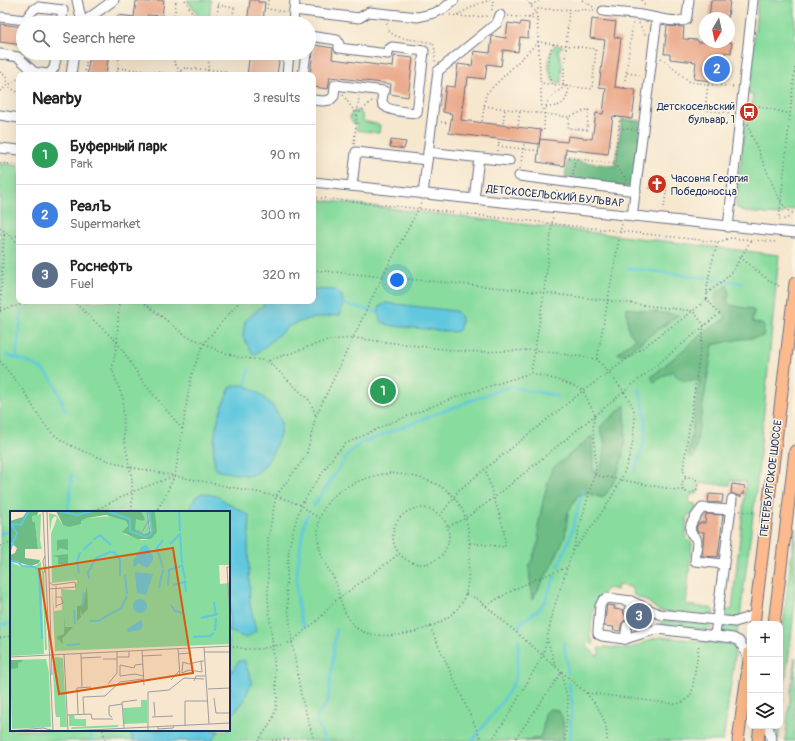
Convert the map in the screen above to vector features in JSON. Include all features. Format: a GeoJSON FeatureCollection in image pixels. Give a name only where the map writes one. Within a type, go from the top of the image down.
{"type":"FeatureCollection","features":[{"type":"Feature","properties":{"kind":"main road","name":"ПЕТЕРБУРГСКОЕ ШОССЕ"},"geometry":{"type":"LineString","coordinates":[[754,620],[795,283]]}},
{"type":"Feature","properties":{"kind":"main road","name":"ПЕТЕРБУРГСКОЕ ШОССЕ"},"geometry":{"type":"LineString","coordinates":[[774,621],[795,451]]}},
{"type":"Feature","properties":{"kind":"main road"},"geometry":{"type":"LineString","coordinates":[[738,741],[750,657]]}},
{"type":"Feature","properties":{"kind":"main road"},"geometry":{"type":"LineString","coordinates":[[758,741],[760,729]]}},
{"type":"Feature","properties":{"kind":"street"},"geometry":{"type":"LineString","coordinates":[[77,0],[80,16]]}},
{"type":"Feature","properties":{"kind":"street"},"geometry":{"type":"LineString","coordinates":[[92,16],[114,0]]}},
{"type":"Feature","properties":{"kind":"street"},"geometry":{"type":"LineString","coordinates":[[294,16],[295,0]]}},
{"type":"Feature","properties":{"kind":"street"},"geometry":{"type":"LineString","coordinates":[[294,12],[360,18],[369,12],[418,17],[443,9],[454,0]]}},
{"type":"Feature","properties":{"kind":"street"},"geometry":{"type":"LineString","coordinates":[[603,11],[681,21],[686,20],[688,16],[689,0]]}},
{"type":"Feature","properties":{"kind":"street"},"geometry":{"type":"LineString","coordinates":[[728,227],[753,0]]}},
{"type":"Feature","properties":{"kind":"street"},"geometry":{"type":"LineString","coordinates":[[28,16],[38,7],[63,10],[62,16]]}},
{"type":"Feature","properties":{"kind":"street"},"geometry":{"type":"LineString","coordinates":[[423,194],[438,70],[497,23],[500,15]]}},
{"type":"Feature","properties":{"kind":"street"},"geometry":{"type":"LineString","coordinates":[[0,17],[16,19]]}},
{"type":"Feature","properties":{"kind":"street"},"geometry":{"type":"LineString","coordinates":[[628,216],[636,191],[646,104],[656,53],[657,18]]}},
{"type":"Feature","properties":{"kind":"street"},"geometry":{"type":"LineString","coordinates":[[316,37],[337,40],[339,48],[388,54],[390,48],[392,47],[424,52],[416,113],[390,110],[384,106],[382,101],[384,91],[360,88],[335,85],[334,96],[330,100],[323,102],[316,101]]}},
{"type":"Feature","properties":{"kind":"street"},"geometry":{"type":"LineString","coordinates":[[0,54],[16,57]]}},
{"type":"Feature","properties":{"kind":"street"},"geometry":{"type":"LineString","coordinates":[[21,60],[34,72]]}},
{"type":"Feature","properties":{"kind":"street"},"geometry":{"type":"LineString","coordinates":[[51,72],[54,68],[56,60]]}},
{"type":"Feature","properties":{"kind":"street"},"geometry":{"type":"LineString","coordinates":[[71,72],[73,60]]}},
{"type":"Feature","properties":{"kind":"street"},"geometry":{"type":"LineString","coordinates":[[287,72],[288,60]]}},
{"type":"Feature","properties":{"kind":"street"},"geometry":{"type":"LineString","coordinates":[[303,72],[305,60]]}},
{"type":"Feature","properties":{"kind":"street"},"geometry":{"type":"LineString","coordinates":[[0,116],[16,118]]}},
{"type":"Feature","properties":{"kind":"street"},"geometry":{"type":"LineString","coordinates":[[0,148],[16,150]]}},
{"type":"Feature","properties":{"kind":"street"},"geometry":{"type":"LineString","coordinates":[[352,186],[356,152],[479,158],[509,161]]}},
{"type":"Feature","properties":{"kind":"street"},"geometry":{"type":"LineString","coordinates":[[474,199],[479,158]]}},
{"type":"Feature","properties":{"kind":"street"},"geometry":{"type":"LineString","coordinates":[[519,176],[636,191]]}},
{"type":"Feature","properties":{"kind":"street","name":"ДЕТСКОСЕЛЬСКИЙ БУЛЬВАР"},"geometry":{"type":"LineString","coordinates":[[316,182],[795,233]]}},
{"type":"Feature","properties":{"kind":"street"},"geometry":{"type":"LineString","coordinates":[[715,635],[732,498]]}},
{"type":"Feature","properties":{"kind":"street"},"geometry":{"type":"LineString","coordinates":[[723,564],[695,561],[697,542],[696,538],[691,535],[690,532],[691,523],[702,508],[731,510]]}},
{"type":"Feature","properties":{"kind":"street"},"geometry":{"type":"LineString","coordinates":[[747,651],[739,641],[733,638],[715,635],[657,629],[625,639],[602,636],[598,634],[600,606],[603,600],[608,598],[630,601],[659,614],[735,622],[754,620]]}},
{"type":"Feature","properties":{"kind":"street"},"geometry":{"type":"LineString","coordinates":[[629,612],[630,601]]}},
{"type":"Feature","properties":{"kind":"street"},"geometry":{"type":"LineString","coordinates":[[625,639],[627,626]]}},
{"type":"Feature","properties":{"kind":"street"},"geometry":{"type":"LineString","coordinates":[[769,729],[772,741]]}},
{"type":"Feature","properties":{"kind":"path"},"geometry":{"type":"LineString","coordinates":[[173,16],[175,14],[176,0]]}},
{"type":"Feature","properties":{"kind":"path"},"geometry":{"type":"LineString","coordinates":[[185,0],[194,16]]}},
{"type":"Feature","properties":{"kind":"path"},"geometry":{"type":"LineString","coordinates":[[217,16],[218,0]]}},
{"type":"Feature","properties":{"kind":"path"},"geometry":{"type":"LineString","coordinates":[[268,0],[267,9],[294,12]]}},
{"type":"Feature","properties":{"kind":"path"},"geometry":{"type":"LineString","coordinates":[[456,16],[478,4],[490,0]]}},
{"type":"Feature","properties":{"kind":"path"},"geometry":{"type":"LineString","coordinates":[[527,0],[538,19],[542,113]]}},
{"type":"Feature","properties":{"kind":"path"},"geometry":{"type":"LineString","coordinates":[[531,6],[540,0]]}},
{"type":"Feature","properties":{"kind":"path"},"geometry":{"type":"LineString","coordinates":[[529,18],[538,8],[598,10],[582,0]]}},
{"type":"Feature","properties":{"kind":"path"},"geometry":{"type":"LineString","coordinates":[[641,0],[645,4]]}},
{"type":"Feature","properties":{"kind":"path"},"geometry":{"type":"LineString","coordinates":[[218,5],[234,8],[233,16]]}},
{"type":"Feature","properties":{"kind":"path"},"geometry":{"type":"LineString","coordinates":[[563,86],[569,9]]}},
{"type":"Feature","properties":{"kind":"path"},"geometry":{"type":"LineString","coordinates":[[434,13],[469,17],[500,15],[538,19]]}},
{"type":"Feature","properties":{"kind":"path"},"geometry":{"type":"LineString","coordinates":[[634,15],[656,53],[690,82],[738,88]]}},
{"type":"Feature","properties":{"kind":"path"},"geometry":{"type":"LineString","coordinates":[[624,88],[634,15]]}},
{"type":"Feature","properties":{"kind":"path"},"geometry":{"type":"LineString","coordinates":[[538,42],[596,49],[592,89],[540,83]]}},
{"type":"Feature","properties":{"kind":"path"},"geometry":{"type":"LineString","coordinates":[[482,120],[486,94],[538,42]]}},
{"type":"Feature","properties":{"kind":"path"},"geometry":{"type":"LineString","coordinates":[[552,84],[548,70],[548,62],[553,44]]}},
{"type":"Feature","properties":{"kind":"path"},"geometry":{"type":"LineString","coordinates":[[85,72],[87,60]]}},
{"type":"Feature","properties":{"kind":"path"},"geometry":{"type":"LineString","coordinates":[[117,72],[119,60]]}},
{"type":"Feature","properties":{"kind":"path"},"geometry":{"type":"LineString","coordinates":[[174,60],[174,63],[180,71],[185,68],[227,72]]}},
{"type":"Feature","properties":{"kind":"path"},"geometry":{"type":"LineString","coordinates":[[208,70],[209,60]]}},
{"type":"Feature","properties":{"kind":"path"},"geometry":{"type":"LineString","coordinates":[[747,119],[751,134],[778,197],[781,201],[789,211],[793,213],[789,218],[784,220],[779,219],[781,201],[795,67]]}},
{"type":"Feature","properties":{"kind":"path"},"geometry":{"type":"LineString","coordinates":[[118,68],[156,72]]}},
{"type":"Feature","properties":{"kind":"path"},"geometry":{"type":"LineString","coordinates":[[0,72],[6,76],[7,86]]}},
{"type":"Feature","properties":{"kind":"path"},"geometry":{"type":"LineString","coordinates":[[0,91],[16,80]]}},
{"type":"Feature","properties":{"kind":"path"},"geometry":{"type":"LineString","coordinates":[[705,110],[708,84]]}},
{"type":"Feature","properties":{"kind":"path"},"geometry":{"type":"LineString","coordinates":[[335,85],[357,115]]}},
{"type":"Feature","properties":{"kind":"path"},"geometry":{"type":"LineString","coordinates":[[7,86],[16,91]]}},
{"type":"Feature","properties":{"kind":"path"},"geometry":{"type":"LineString","coordinates":[[544,130],[548,100],[552,95],[567,86]]}},
{"type":"Feature","properties":{"kind":"path"},"geometry":{"type":"LineString","coordinates":[[546,107],[556,107],[563,103],[567,98],[567,86]]}},
{"type":"Feature","properties":{"kind":"path"},"geometry":{"type":"LineString","coordinates":[[356,152],[353,146],[360,88]]}},
{"type":"Feature","properties":{"kind":"path"},"geometry":{"type":"LineString","coordinates":[[357,115],[384,91]]}},
{"type":"Feature","properties":{"kind":"path"},"geometry":{"type":"LineString","coordinates":[[748,108],[749,103],[790,114]]}},
{"type":"Feature","properties":{"kind":"path"},"geometry":{"type":"LineString","coordinates":[[646,104],[735,114]]}},
{"type":"Feature","properties":{"kind":"path"},"geometry":{"type":"LineString","coordinates":[[484,106],[570,117],[589,109],[587,130],[568,128],[570,117]]}},
{"type":"Feature","properties":{"kind":"path"},"geometry":{"type":"LineString","coordinates":[[503,123],[505,109]]}},
{"type":"Feature","properties":{"kind":"path"},"geometry":{"type":"LineString","coordinates":[[518,125],[520,111]]}},
{"type":"Feature","properties":{"kind":"path"},"geometry":{"type":"LineString","coordinates":[[614,164],[620,117]]}},
{"type":"Feature","properties":{"kind":"path"},"geometry":{"type":"LineString","coordinates":[[619,128],[643,131]]}},
{"type":"Feature","properties":{"kind":"path"},"geometry":{"type":"LineString","coordinates":[[519,176],[524,144]]}},
{"type":"Feature","properties":{"kind":"path"},"geometry":{"type":"LineString","coordinates":[[498,146],[539,151]]}},
{"type":"Feature","properties":{"kind":"path"},"geometry":{"type":"LineString","coordinates":[[565,157],[614,164],[636,191]]}},
{"type":"Feature","properties":{"kind":"path"},"geometry":{"type":"LineString","coordinates":[[572,183],[575,158]]}},
{"type":"Feature","properties":{"kind":"path"},"geometry":{"type":"LineString","coordinates":[[0,163],[16,165]]}},
{"type":"Feature","properties":{"kind":"path"},"geometry":{"type":"LineString","coordinates":[[664,207],[667,186],[665,186]]}},
{"type":"Feature","properties":{"kind":"path"},"geometry":{"type":"LineString","coordinates":[[316,197],[718,242],[731,238],[776,242]]}},
{"type":"Feature","properties":{"kind":"path"},"geometry":{"type":"LineString","coordinates":[[260,740],[268,727],[276,708],[275,672],[268,598],[267,568],[268,539],[276,496],[306,456],[316,416],[382,277],[419,208]]}},
{"type":"Feature","properties":{"kind":"path"},"geometry":{"type":"LineString","coordinates":[[596,359],[621,231],[628,216]]}},
{"type":"Feature","properties":{"kind":"path"},"geometry":{"type":"LineString","coordinates":[[531,373],[544,293],[552,223]]}},
{"type":"Feature","properties":{"kind":"path"},"geometry":{"type":"LineString","coordinates":[[0,228],[16,242]]}},
{"type":"Feature","properties":{"kind":"path"},"geometry":{"type":"LineString","coordinates":[[0,234],[16,236]]}},
{"type":"Feature","properties":{"kind":"path"},"geometry":{"type":"LineString","coordinates":[[4,235],[0,311],[25,304]]}},
{"type":"Feature","properties":{"kind":"path"},"geometry":{"type":"LineString","coordinates":[[707,293],[721,283],[733,271],[751,240]]}},
{"type":"Feature","properties":{"kind":"path"},"geometry":{"type":"LineString","coordinates":[[447,527],[466,518],[494,497],[719,314],[708,299],[707,293],[718,242]]}},
{"type":"Feature","properties":{"kind":"path"},"geometry":{"type":"LineString","coordinates":[[740,257],[771,282],[779,286]]}},
{"type":"Feature","properties":{"kind":"path"},"geometry":{"type":"LineString","coordinates":[[316,270],[544,293],[693,311],[704,325],[683,470],[686,478]]}},
{"type":"Feature","properties":{"kind":"path"},"geometry":{"type":"LineString","coordinates":[[440,516],[453,496],[485,469],[583,391],[708,299]]}},
{"type":"Feature","properties":{"kind":"path"},"geometry":{"type":"LineString","coordinates":[[76,304],[117,342],[143,382],[183,430]]}},
{"type":"Feature","properties":{"kind":"path"},"geometry":{"type":"LineString","coordinates":[[119,304],[117,342],[112,369],[123,400],[124,438],[130,467],[132,511]]}},
{"type":"Feature","properties":{"kind":"path"},"geometry":{"type":"LineString","coordinates":[[146,304],[186,336],[204,343],[218,351],[238,357],[268,361],[328,340],[354,338],[459,351],[480,352],[534,350],[596,359],[608,372],[632,406],[635,421],[632,448],[621,480],[588,532],[573,550]]}},
{"type":"Feature","properties":{"kind":"path"},"geometry":{"type":"LineString","coordinates":[[157,511],[175,476],[191,377],[196,360],[204,343],[237,304]]}},
{"type":"Feature","properties":{"kind":"path"},"geometry":{"type":"LineString","coordinates":[[0,361],[20,386],[36,413],[49,430],[82,450],[111,462],[130,467],[276,496],[301,505],[313,515],[319,517]]}},
{"type":"Feature","properties":{"kind":"path"},"geometry":{"type":"LineString","coordinates":[[268,361],[310,401],[316,416]]}},
{"type":"Feature","properties":{"kind":"path"},"geometry":{"type":"LineString","coordinates":[[314,741],[301,695],[292,642],[286,588],[289,548],[301,505],[332,457],[345,444],[390,423],[456,397],[531,373],[576,386],[583,391],[595,415],[593,426],[596,469],[568,567],[554,608],[543,655],[508,716],[491,741]]}},
{"type":"Feature","properties":{"kind":"path"},"geometry":{"type":"LineString","coordinates":[[470,543],[505,547],[504,530],[485,469]]}},
{"type":"Feature","properties":{"kind":"path"},"geometry":{"type":"LineString","coordinates":[[389,473],[411,475],[426,479],[441,486],[453,496],[466,518],[469,529],[470,543],[466,594],[456,611],[430,627],[399,636],[370,634],[358,629],[349,620],[336,583],[322,558],[318,543],[317,529],[319,517],[324,507],[341,490],[371,476],[389,473]]}},
{"type":"Feature","properties":{"kind":"path"},"geometry":{"type":"LineString","coordinates":[[595,475],[676,490],[684,490],[693,493],[696,491],[698,482],[693,478],[686,478]]}},
{"type":"Feature","properties":{"kind":"path"},"geometry":{"type":"LineString","coordinates":[[93,511],[132,492],[175,476]]}},
{"type":"Feature","properties":{"kind":"path"},"geometry":{"type":"LineString","coordinates":[[684,490],[682,484],[686,478]]}},
{"type":"Feature","properties":{"kind":"path"},"geometry":{"type":"LineString","coordinates":[[423,508],[429,510],[440,516],[447,527],[449,540],[447,546],[444,552],[435,561],[416,564],[410,562],[399,554],[396,549],[393,536],[394,530],[400,518],[410,511],[423,508]]}},
{"type":"Feature","properties":{"kind":"path"},"geometry":{"type":"LineString","coordinates":[[731,510],[756,513]]}},
{"type":"Feature","properties":{"kind":"path"},"geometry":{"type":"LineString","coordinates":[[0,546],[10,543]]}},
{"type":"Feature","properties":{"kind":"path"},"geometry":{"type":"LineString","coordinates":[[230,645],[245,649],[260,649],[292,642],[318,620],[334,602],[399,554]]}},
{"type":"Feature","properties":{"kind":"path"},"geometry":{"type":"LineString","coordinates":[[486,606],[503,594],[531,580],[568,567]]}},
{"type":"Feature","properties":{"kind":"path"},"geometry":{"type":"LineString","coordinates":[[466,594],[476,598],[486,606],[594,701],[603,715],[607,728],[607,741]]}},
{"type":"Feature","properties":{"kind":"path"},"geometry":{"type":"LineString","coordinates":[[430,627],[482,741]]}},
{"type":"Feature","properties":{"kind":"path"},"geometry":{"type":"LineString","coordinates":[[586,693],[675,704],[682,703],[688,699],[692,692],[701,634]]}},
{"type":"Feature","properties":{"kind":"path"},"geometry":{"type":"LineString","coordinates":[[0,638],[10,636]]}},
{"type":"Feature","properties":{"kind":"path"},"geometry":{"type":"LineString","coordinates":[[547,640],[557,668]]}},
{"type":"Feature","properties":{"kind":"path"},"geometry":{"type":"LineString","coordinates":[[514,741],[561,672]]}},
{"type":"Feature","properties":{"kind":"path"},"geometry":{"type":"LineString","coordinates":[[561,672],[568,701],[565,741]]}},
{"type":"Feature","properties":{"kind":"path"},"geometry":{"type":"LineString","coordinates":[[103,731],[105,741]]}},
{"type":"Feature","properties":{"kind":"path"},"geometry":{"type":"LineString","coordinates":[[272,741],[283,739],[292,741]]}},
{"type":"Feature","properties":{"kind":"green space"},"geometry":{"type":"Polygon","coordinates":[[[187,0],[211,0],[210,16],[198,16],[187,0]]]}},
{"type":"Feature","properties":{"kind":"green space"},"geometry":{"type":"Polygon","coordinates":[[[758,0],[795,0],[795,209],[778,215],[745,212],[736,207],[745,122],[750,122],[753,95],[748,94],[758,0]]]}},
{"type":"Feature","properties":{"kind":"green space"},"geometry":{"type":"Polygon","coordinates":[[[555,45],[563,46],[558,50],[562,65],[561,83],[553,82],[549,68],[550,54],[555,45]]]}},
{"type":"Feature","properties":{"kind":"green space"},"geometry":{"type":"Polygon","coordinates":[[[354,111],[359,111],[362,114],[363,121],[380,125],[379,133],[356,130],[357,124],[353,123],[350,118],[354,111]]]}},
{"type":"Feature","properties":{"kind":"green space"},"geometry":{"type":"Polygon","coordinates":[[[622,119],[641,121],[634,188],[565,179],[567,160],[615,166],[622,119]]]}},
{"type":"Feature","properties":{"kind":"green space"},"geometry":{"type":"Polygon","coordinates":[[[0,163],[16,166],[16,304],[316,304],[316,199],[779,255],[757,484],[740,617],[723,616],[722,613],[725,610],[732,610],[746,482],[731,480],[730,485],[701,483],[698,493],[690,496],[689,503],[696,504],[695,510],[687,517],[686,537],[692,543],[686,605],[711,608],[714,611],[713,615],[659,611],[648,602],[634,595],[631,587],[618,585],[617,590],[608,588],[596,604],[592,619],[591,633],[589,635],[594,643],[592,645],[589,642],[586,645],[597,656],[600,652],[597,650],[600,647],[602,649],[604,647],[629,649],[652,639],[661,637],[730,644],[736,647],[723,741],[0,741],[0,163]]]}},
{"type":"Feature","properties":{"kind":"green space"},"geometry":{"type":"Polygon","coordinates":[[[727,285],[729,293],[727,301],[730,305],[751,309],[754,311],[752,322],[762,324],[764,327],[763,336],[713,345],[694,457],[688,457],[700,378],[688,381],[682,380],[672,371],[654,382],[651,377],[707,330],[725,319],[725,314],[715,302],[716,294],[727,285]]]}},
{"type":"Feature","properties":{"kind":"green space"},"geometry":{"type":"Polygon","coordinates":[[[626,308],[678,315],[622,356],[617,353],[635,339],[629,332],[626,308]]]}},
{"type":"Feature","properties":{"kind":"green space"},"geometry":{"type":"Polygon","coordinates":[[[625,405],[624,447],[621,463],[615,479],[607,493],[602,498],[587,493],[578,495],[568,512],[565,536],[553,563],[532,600],[529,568],[539,540],[538,527],[544,496],[552,469],[592,436],[593,471],[599,471],[605,449],[600,427],[625,405]]]}},
{"type":"Feature","properties":{"kind":"green space"},"geometry":{"type":"Polygon","coordinates":[[[795,526],[795,604],[783,701],[783,624],[795,526]]]}},
{"type":"Feature","properties":{"kind":"green space"},"geometry":{"type":"Polygon","coordinates":[[[663,620],[709,624],[712,628],[708,630],[663,626],[660,622],[663,620]]]}},
{"type":"Feature","properties":{"kind":"green space"},"geometry":{"type":"Polygon","coordinates":[[[720,626],[738,626],[737,634],[721,632],[719,630],[720,626]]]}},
{"type":"Feature","properties":{"kind":"green space"},"geometry":{"type":"Polygon","coordinates":[[[795,657],[795,741],[785,741],[795,657]]]}},
{"type":"Feature","properties":{"kind":"green space"},"geometry":{"type":"Polygon","coordinates":[[[550,709],[558,710],[562,717],[562,741],[525,741],[540,737],[543,729],[545,712],[550,709]]]}},
{"type":"Feature","properties":{"kind":"green space"},"geometry":{"type":"Polygon","coordinates":[[[775,729],[780,729],[778,741],[775,729]]]}},
{"type":"Feature","properties":{"kind":"water"},"geometry":{"type":"Polygon","coordinates":[[[316,289],[335,290],[342,295],[343,304],[340,315],[308,319],[289,326],[255,354],[253,354],[243,337],[245,321],[265,304],[316,304],[316,289]]]}},
{"type":"Feature","properties":{"kind":"water"},"geometry":{"type":"Polygon","coordinates":[[[386,303],[455,311],[461,317],[459,330],[455,332],[390,325],[383,322],[379,318],[380,306],[386,303]]]}},
{"type":"Feature","properties":{"kind":"water"},"geometry":{"type":"Polygon","coordinates":[[[237,385],[243,385],[251,388],[268,401],[277,412],[281,423],[279,437],[268,461],[263,468],[252,475],[216,470],[214,460],[214,439],[218,418],[230,388],[237,385]]]}},
{"type":"Feature","properties":{"kind":"water"},"geometry":{"type":"Polygon","coordinates":[[[202,493],[216,496],[250,516],[248,544],[250,604],[256,631],[246,638],[230,631],[230,511],[189,511],[196,497],[202,493]]]}},
{"type":"Feature","properties":{"kind":"water"},"geometry":{"type":"Polygon","coordinates":[[[244,660],[252,681],[244,701],[230,718],[230,674],[239,661],[244,660]]]}},
{"type":"Feature","properties":{"kind":"water"},"geometry":{"type":"Polygon","coordinates":[[[129,731],[219,731],[211,741],[133,741],[129,731]]]}},
{"type":"Feature","properties":{"kind":"building"},"geometry":{"type":"Polygon","coordinates":[[[151,0],[164,0],[162,16],[134,16],[136,1],[150,2],[151,0]]]}},
{"type":"Feature","properties":{"kind":"building"},"geometry":{"type":"Polygon","coordinates":[[[250,0],[265,2],[264,16],[248,16],[250,0]]]}},
{"type":"Feature","properties":{"kind":"building"},"geometry":{"type":"Polygon","coordinates":[[[711,0],[730,0],[729,12],[710,12],[711,0]]]}},
{"type":"Feature","properties":{"kind":"building"},"geometry":{"type":"Polygon","coordinates":[[[592,19],[616,22],[614,37],[621,38],[615,87],[636,90],[632,119],[613,116],[608,154],[566,149],[564,166],[537,162],[540,139],[567,142],[568,136],[592,139],[596,113],[603,114],[606,88],[599,87],[605,40],[590,38],[592,19]]]}},
{"type":"Feature","properties":{"kind":"building"},"geometry":{"type":"Polygon","coordinates":[[[521,22],[529,23],[528,38],[520,37],[518,52],[503,50],[501,66],[487,64],[485,79],[468,77],[467,86],[465,86],[461,120],[541,130],[539,144],[449,133],[452,114],[443,112],[446,86],[455,87],[458,64],[472,66],[474,51],[490,53],[492,36],[506,38],[508,23],[520,25],[521,22]]]}},
{"type":"Feature","properties":{"kind":"building"},"geometry":{"type":"Polygon","coordinates":[[[0,24],[16,26],[16,44],[0,42],[0,24]]]}},
{"type":"Feature","properties":{"kind":"building"},"geometry":{"type":"Polygon","coordinates":[[[667,26],[684,27],[683,39],[698,40],[699,48],[731,48],[731,53],[725,52],[721,82],[694,79],[696,62],[670,59],[670,54],[664,54],[667,26]]]}},
{"type":"Feature","properties":{"kind":"building"},"geometry":{"type":"Polygon","coordinates":[[[316,45],[333,48],[332,59],[393,67],[394,56],[413,58],[408,97],[390,94],[391,84],[330,77],[328,89],[316,87],[316,72],[310,72],[312,60],[316,60],[316,45]]]}},
{"type":"Feature","properties":{"kind":"building"},"geometry":{"type":"Polygon","coordinates":[[[89,60],[108,60],[106,72],[87,72],[89,60]]]}},
{"type":"Feature","properties":{"kind":"building"},"geometry":{"type":"Polygon","coordinates":[[[249,60],[279,60],[277,72],[247,72],[249,60]]]}},
{"type":"Feature","properties":{"kind":"building"},"geometry":{"type":"Polygon","coordinates":[[[391,140],[406,142],[404,149],[390,147],[391,140]]]}},
{"type":"Feature","properties":{"kind":"building","name":"Часовня Георгия Победоносца"},"geometry":{"type":"Polygon","coordinates":[[[650,180],[665,182],[664,190],[649,188],[650,180]]]}},
{"type":"Feature","properties":{"kind":"building"},"geometry":{"type":"Polygon","coordinates":[[[732,484],[745,486],[744,494],[741,494],[741,497],[731,493],[732,484]]]}},
{"type":"Feature","properties":{"kind":"building"},"geometry":{"type":"Polygon","coordinates":[[[709,494],[723,495],[722,503],[708,502],[709,494]]]}},
{"type":"Feature","properties":{"kind":"building"},"geometry":{"type":"Polygon","coordinates":[[[706,514],[723,515],[718,557],[702,556],[704,532],[698,532],[696,528],[699,523],[705,523],[706,514]]]}},
{"type":"Feature","properties":{"kind":"building"},"geometry":{"type":"Polygon","coordinates":[[[607,605],[615,606],[614,609],[623,610],[624,614],[628,618],[635,613],[640,612],[650,619],[639,628],[633,627],[631,622],[625,620],[622,623],[620,631],[613,630],[614,627],[604,626],[607,605]]]}},
{"type":"Feature","properties":{"kind":"waterway"},"geometry":{"type":"LineString","coordinates":[[628,268],[706,278]]}},
{"type":"Feature","properties":{"kind":"waterway"},"geometry":{"type":"LineString","coordinates":[[712,279],[743,283]]}},
{"type":"Feature","properties":{"kind":"waterway"},"geometry":{"type":"LineString","coordinates":[[343,304],[378,312]]}},
{"type":"Feature","properties":{"kind":"waterway"},"geometry":{"type":"LineString","coordinates":[[16,358],[22,309]]}},
{"type":"Feature","properties":{"kind":"waterway"},"geometry":{"type":"LineString","coordinates":[[6,355],[32,364],[46,373],[53,381],[66,412]]}},
{"type":"Feature","properties":{"kind":"waterway"},"geometry":{"type":"LineString","coordinates":[[246,386],[249,369]]}},
{"type":"Feature","properties":{"kind":"waterway"},"geometry":{"type":"LineString","coordinates":[[313,507],[350,452],[361,443],[501,389],[512,387],[558,396]]}},
{"type":"Feature","properties":{"kind":"waterway"},"geometry":{"type":"LineString","coordinates":[[634,472],[642,449],[646,430],[646,421],[639,388]]}},
{"type":"Feature","properties":{"kind":"waterway"},"geometry":{"type":"LineString","coordinates":[[68,511],[72,474]]}},
{"type":"Feature","properties":{"kind":"waterway"},"geometry":{"type":"LineString","coordinates":[[558,566],[570,538],[583,490]]}},
{"type":"Feature","properties":{"kind":"waterway"},"geometry":{"type":"LineString","coordinates":[[304,627],[297,601],[297,574],[305,520],[308,515]]}},
{"type":"Feature","properties":{"kind":"waterway"},"geometry":{"type":"LineString","coordinates":[[0,533],[10,532]]}},
{"type":"Feature","properties":{"kind":"waterway"},"geometry":{"type":"LineString","coordinates":[[519,629],[520,623],[538,610],[545,601],[555,576]]}},
{"type":"Feature","properties":{"kind":"waterway"},"geometry":{"type":"LineString","coordinates":[[0,625],[10,623]]}},
{"type":"Feature","properties":{"kind":"waterway"},"geometry":{"type":"LineString","coordinates":[[325,741],[317,722],[317,716],[328,702],[336,629]]}},
{"type":"Feature","properties":{"kind":"waterway"},"geometry":{"type":"LineString","coordinates":[[472,741],[502,702],[512,686],[517,669],[519,639]]}},
{"type":"Feature","properties":{"kind":"waterway"},"geometry":{"type":"LineString","coordinates":[[564,643],[568,673]]}},
{"type":"Feature","properties":{"kind":"waterway"},"geometry":{"type":"LineString","coordinates":[[569,684],[572,702],[570,741]]}},
{"type":"Feature","properties":{"kind":"waterway"},"geometry":{"type":"LineString","coordinates":[[89,731],[92,741]]}},
{"type":"Feature","properties":{"kind":"place","name":"РеалЪ"},"geometry":{"type":"Point","coordinates":[717,69]}},
{"type":"Feature","properties":{"kind":"place","name":"Детскосельский бульвар, 1"},"geometry":{"type":"Point","coordinates":[749,112]}},
{"type":"Feature","properties":{"kind":"place","name":"Часовня Георгия Победоносца"},"geometry":{"type":"Point","coordinates":[657,184]}},
{"type":"Feature","properties":{"kind":"place","name":"Буферный парк"},"geometry":{"type":"Point","coordinates":[383,391]}},
{"type":"Feature","properties":{"kind":"place","name":"Роснефть"},"geometry":{"type":"Point","coordinates":[639,616]}}]}
